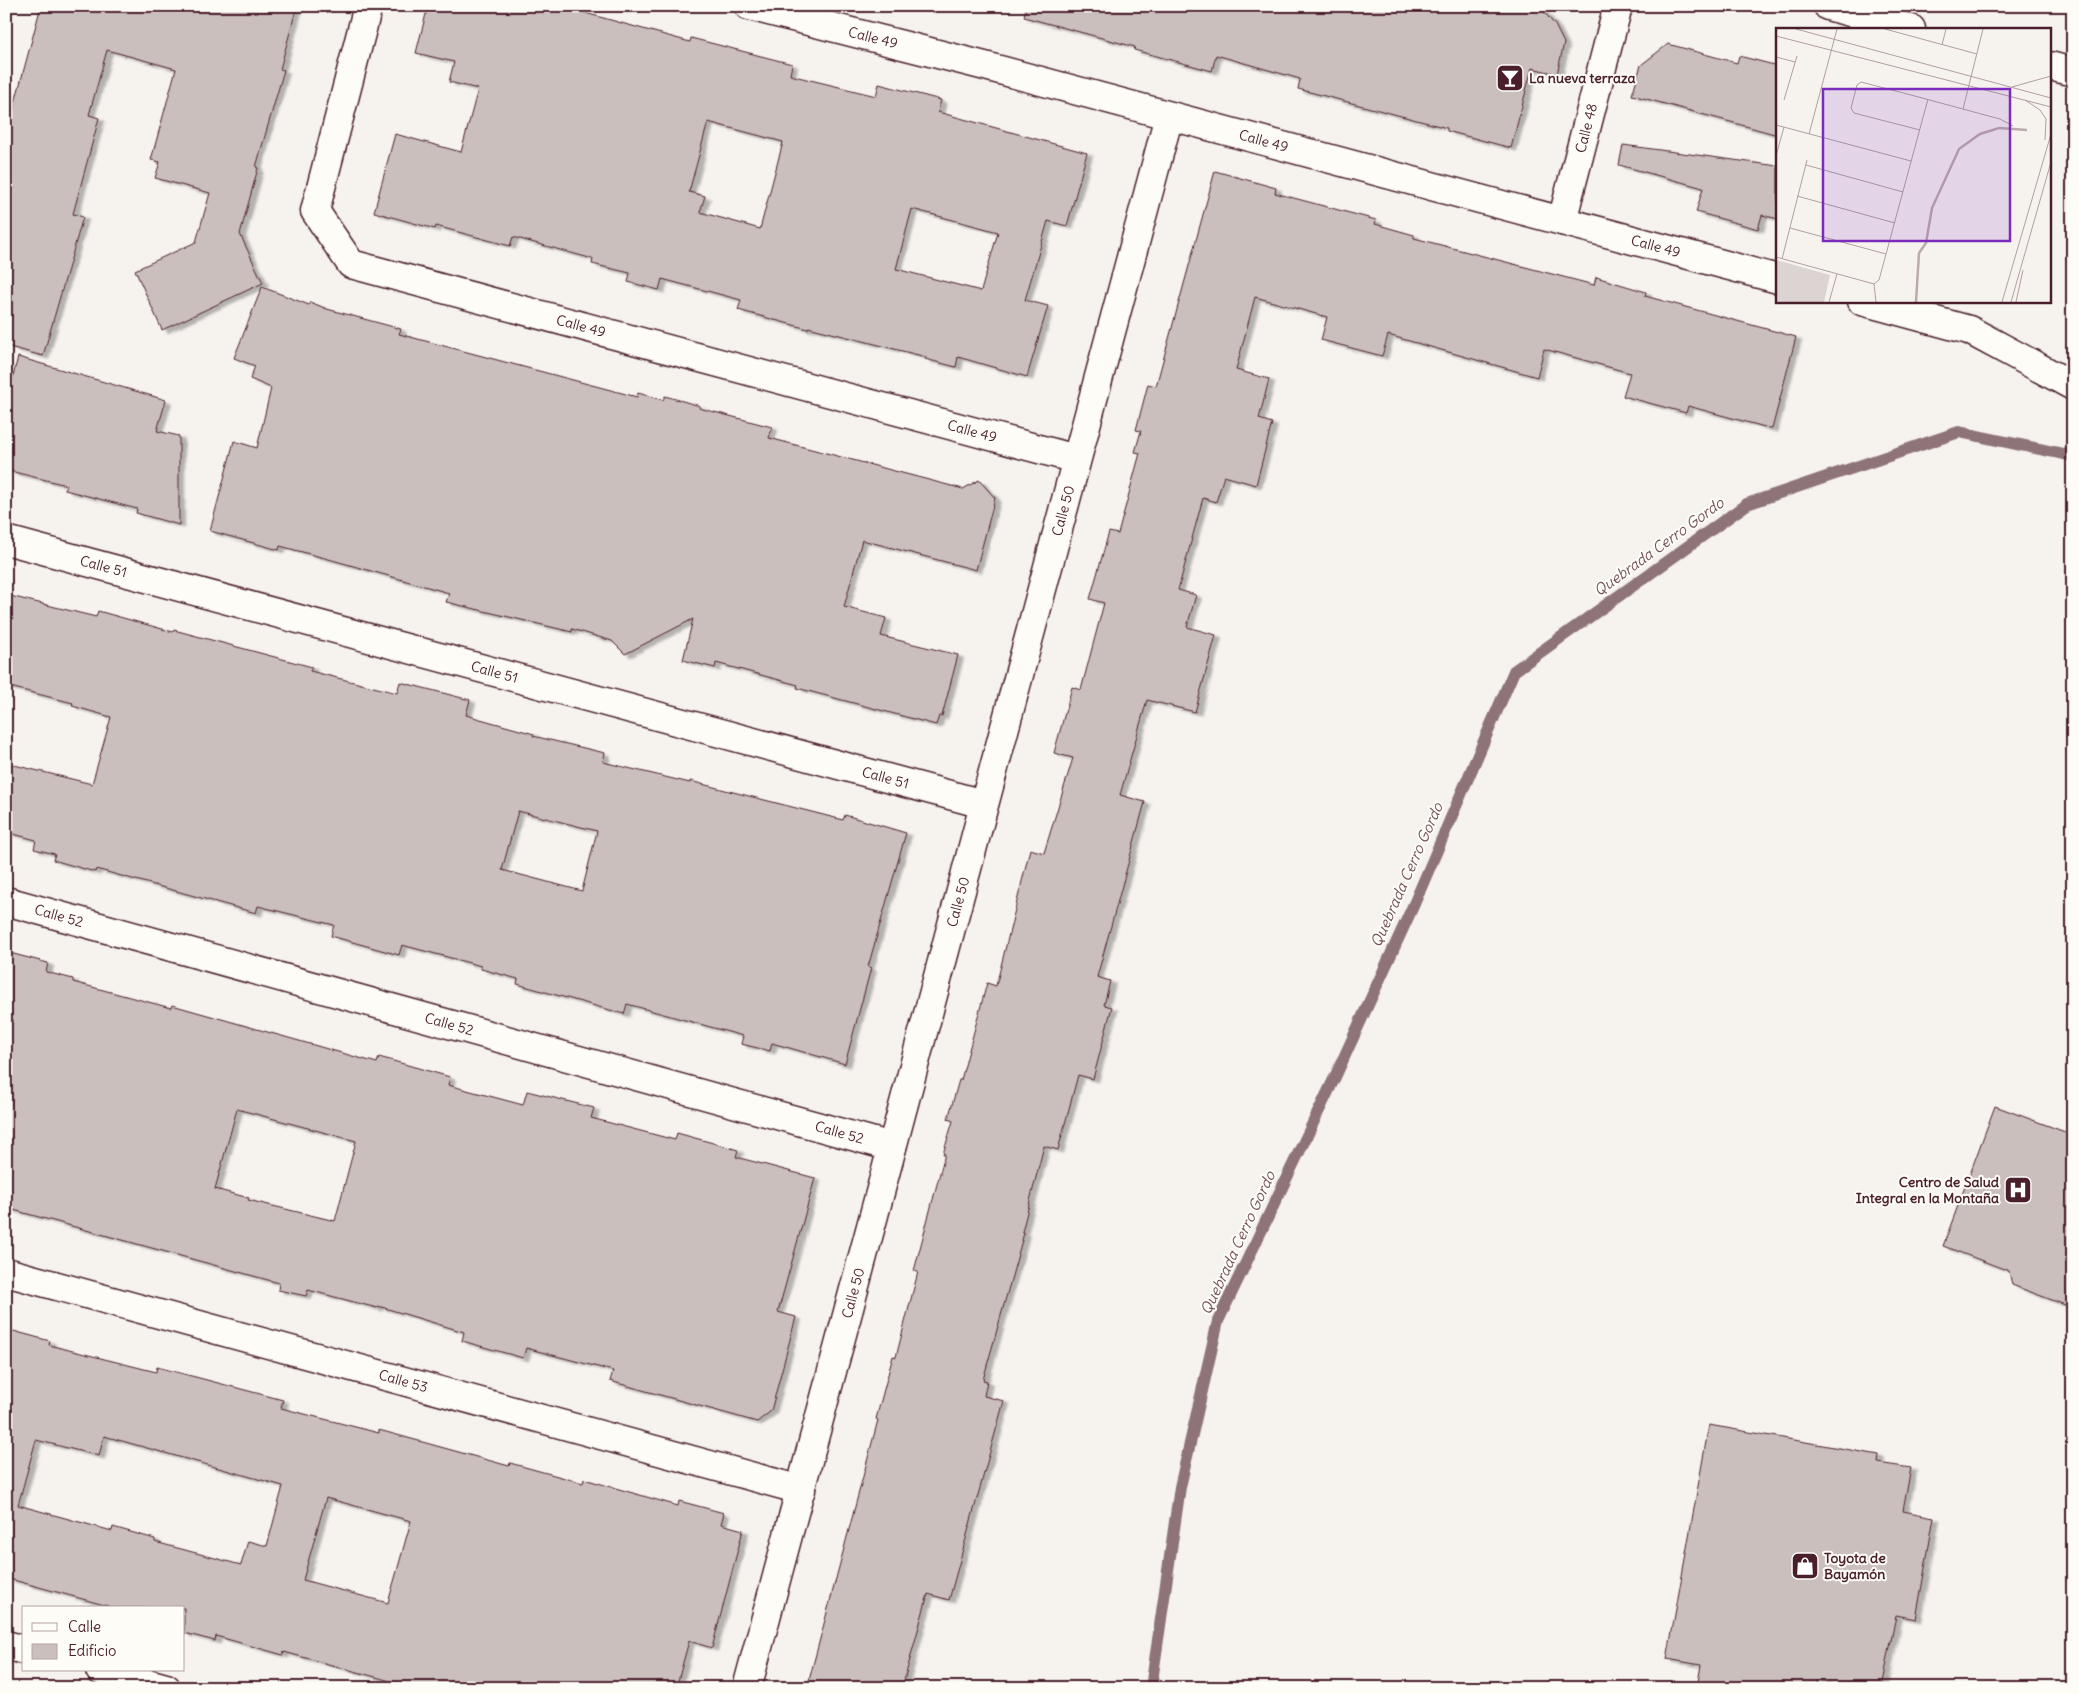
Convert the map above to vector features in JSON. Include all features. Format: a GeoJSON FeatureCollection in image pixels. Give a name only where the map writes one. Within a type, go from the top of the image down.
{"type":"FeatureCollection","features":[{"type":"Feature","properties":{"kind":"street","name":"Calle 49"},"geometry":{"type":"LineString","coordinates":[[368,6],[315,211],[351,264],[1076,459]]}},
{"type":"Feature","properties":{"kind":"street","name":"Calle 49"},"geometry":{"type":"LineString","coordinates":[[749,6],[985,66],[1776,278]]}},
{"type":"Feature","properties":{"kind":"street","name":"Calle 48"},"geometry":{"type":"LineString","coordinates":[[1562,221],[1618,6]]}},
{"type":"Feature","properties":{"kind":"street"},"geometry":{"type":"LineString","coordinates":[[1828,6],[1908,28]]}},
{"type":"Feature","properties":{"kind":"street"},"geometry":{"type":"LineString","coordinates":[[2052,67],[2073,72]]}},
{"type":"Feature","properties":{"kind":"street","name":"Calle 50"},"geometry":{"type":"LineString","coordinates":[[747,1688],[1169,116]]}},
{"type":"Feature","properties":{"kind":"street"},"geometry":{"type":"LineString","coordinates":[[1866,302],[1969,330],[2073,386]]}},
{"type":"Feature","properties":{"kind":"street","name":"Calle 51"},"geometry":{"type":"LineString","coordinates":[[6,540],[983,804]]}},
{"type":"Feature","properties":{"kind":"street","name":"Calle 52"},"geometry":{"type":"LineString","coordinates":[[6,901],[892,1147]]}},
{"type":"Feature","properties":{"kind":"street","name":"Calle 53"},"geometry":{"type":"LineString","coordinates":[[6,1272],[801,1490]]}},
{"type":"Feature","properties":{"kind":"street"},"geometry":{"type":"LineString","coordinates":[[6,1645],[22,1649]]}},
{"type":"Feature","properties":{"kind":"street"},"geometry":{"type":"LineString","coordinates":[[107,1672],[166,1688]]}},
{"type":"Feature","properties":{"kind":"building"},"geometry":{"type":"Polygon","coordinates":[[[41,6],[297,6],[280,69],[284,70],[256,167],[258,168],[240,234],[263,283],[162,330],[135,270],[196,242],[210,193],[155,178],[160,162],[151,160],[176,69],[107,50],[89,115],[99,118],[73,214],[83,217],[43,356],[6,346],[6,108],[13,110],[41,6]]]}},
{"type":"Feature","properties":{"kind":"building"},"geometry":{"type":"Polygon","coordinates":[[[428,6],[560,6],[690,42],[691,38],[792,64],[790,75],[876,96],[879,84],[941,100],[938,112],[1087,153],[1067,226],[1048,221],[1025,300],[1048,306],[1027,377],[958,357],[956,367],[925,359],[926,357],[808,327],[808,329],[738,310],[741,300],[662,279],[659,290],[628,282],[630,273],[592,264],[593,259],[513,237],[510,246],[436,226],[435,229],[374,212],[395,134],[461,152],[478,89],[449,82],[454,62],[416,53],[428,6]],[[708,122],[689,192],[705,196],[700,212],[760,229],[783,142],[708,122]],[[912,209],[896,269],[981,291],[998,232],[912,209]]]}},
{"type":"Feature","properties":{"kind":"building"},"geometry":{"type":"Polygon","coordinates":[[[1026,6],[1539,6],[1555,25],[1564,43],[1557,74],[1532,68],[1511,148],[1447,131],[1447,128],[1298,89],[1300,79],[1216,55],[1212,71],[1134,50],[1135,47],[1024,17],[1026,6]]]}},
{"type":"Feature","properties":{"kind":"building"},"geometry":{"type":"Polygon","coordinates":[[[1668,44],[1737,63],[1739,56],[1776,65],[1776,134],[1632,95],[1641,65],[1668,44]]]}},
{"type":"Feature","properties":{"kind":"building"},"geometry":{"type":"Polygon","coordinates":[[[1623,145],[1776,166],[1776,218],[1762,215],[1758,229],[1696,212],[1703,188],[1619,165],[1623,145]]]}},
{"type":"Feature","properties":{"kind":"building"},"geometry":{"type":"Polygon","coordinates":[[[1215,171],[1276,188],[1275,193],[1376,220],[1375,224],[1414,235],[1414,238],[1594,285],[1596,277],[1646,292],[1645,296],[1796,337],[1772,429],[1688,406],[1686,413],[1623,396],[1630,373],[1544,349],[1537,377],[1388,335],[1382,356],[1321,340],[1327,317],[1255,297],[1236,370],[1269,379],[1259,419],[1272,423],[1256,485],[1224,476],[1216,502],[1203,498],[1178,590],[1196,595],[1187,627],[1216,635],[1195,712],[1147,700],[1120,795],[1145,802],[1097,977],[1110,981],[1104,1005],[1112,1007],[1093,1079],[1078,1075],[1058,1150],[1044,1146],[1022,1232],[1024,1233],[983,1380],[987,1381],[984,1396],[1004,1401],[949,1600],[928,1594],[902,1688],[807,1688],[878,1420],[876,1419],[893,1356],[896,1357],[918,1272],[914,1271],[953,1121],[948,1119],[959,1080],[961,1080],[987,983],[996,986],[1030,849],[1044,853],[1073,758],[1054,753],[1072,687],[1081,690],[1104,603],[1090,599],[1109,532],[1118,534],[1140,453],[1135,452],[1141,431],[1136,430],[1148,384],[1156,386],[1215,171]]]}},
{"type":"Feature","properties":{"kind":"building"},"geometry":{"type":"Polygon","coordinates":[[[262,287],[309,305],[310,302],[327,309],[401,329],[399,334],[637,397],[638,393],[663,400],[665,396],[700,406],[699,408],[772,427],[769,438],[963,489],[979,480],[995,498],[976,570],[862,540],[844,607],[886,618],[881,636],[958,655],[942,716],[939,716],[936,725],[797,688],[798,685],[716,663],[715,668],[683,660],[693,619],[625,654],[612,641],[572,629],[572,632],[446,602],[449,593],[280,546],[279,550],[210,531],[234,441],[257,448],[271,388],[250,379],[255,366],[234,358],[262,287]]]}},
{"type":"Feature","properties":{"kind":"building"},"geometry":{"type":"Polygon","coordinates":[[[18,357],[166,400],[157,431],[179,436],[179,525],[136,513],[137,509],[65,490],[66,485],[6,470],[6,403],[18,357]]]}},
{"type":"Feature","properties":{"kind":"building"},"geometry":{"type":"Polygon","coordinates":[[[6,595],[96,617],[98,611],[173,632],[174,630],[312,667],[310,671],[397,693],[400,682],[470,700],[466,715],[534,734],[533,736],[605,753],[603,762],[690,783],[690,781],[843,820],[845,815],[906,833],[868,967],[871,968],[845,1064],[772,1043],[770,1051],[741,1044],[743,1036],[627,1004],[624,1014],[517,984],[518,979],[481,969],[481,966],[402,945],[399,955],[331,936],[334,925],[258,906],[256,913],[96,869],[95,872],[53,860],[55,854],[34,849],[36,840],[6,832],[6,763],[92,784],[111,717],[72,706],[73,703],[6,686],[6,595]],[[518,811],[502,870],[582,891],[597,831],[518,811]]]}},
{"type":"Feature","properties":{"kind":"building"},"geometry":{"type":"Polygon","coordinates":[[[6,952],[48,963],[46,972],[73,979],[73,982],[171,1008],[172,1005],[377,1063],[379,1057],[450,1077],[448,1085],[523,1105],[527,1091],[594,1108],[591,1118],[675,1140],[677,1133],[738,1150],[736,1157],[815,1178],[778,1312],[796,1317],[771,1411],[757,1422],[610,1381],[613,1371],[526,1348],[523,1358],[462,1341],[464,1332],[378,1306],[377,1308],[308,1290],[306,1296],[278,1290],[279,1283],[6,1208],[6,952]],[[237,1109],[215,1189],[249,1198],[248,1200],[335,1221],[356,1141],[237,1109]]]}},
{"type":"Feature","properties":{"kind":"building","name":"Centro de Salud Integral en la Montaña"},"geometry":{"type":"Polygon","coordinates":[[[1995,1106],[2073,1135],[2073,1308],[2012,1285],[2009,1271],[1943,1246],[1995,1106]]]}},
{"type":"Feature","properties":{"kind":"building"},"geometry":{"type":"Polygon","coordinates":[[[6,1329],[50,1341],[49,1345],[156,1372],[157,1367],[283,1400],[281,1408],[379,1433],[379,1430],[509,1466],[510,1463],[583,1483],[584,1479],[678,1506],[679,1501],[724,1513],[721,1524],[743,1530],[712,1648],[689,1641],[676,1688],[416,1688],[284,1652],[283,1655],[216,1636],[215,1641],[185,1633],[185,1606],[108,1606],[6,1578],[6,1329]],[[104,1436],[99,1456],[36,1440],[18,1505],[112,1531],[113,1527],[155,1539],[155,1542],[241,1565],[248,1541],[267,1546],[283,1486],[104,1436]],[[326,1498],[303,1580],[388,1603],[411,1521],[326,1498]]]}},
{"type":"Feature","properties":{"kind":"building","name":"Toyota de Bayamón"},"geometry":{"type":"Polygon","coordinates":[[[1709,1425],[1879,1455],[1878,1463],[1911,1468],[1903,1511],[1934,1517],[1916,1619],[1896,1615],[1882,1688],[1856,1688],[1816,1681],[1815,1688],[1697,1688],[1701,1665],[1667,1659],[1709,1425]]]}},
{"type":"Feature","properties":{"kind":"waterway","name":"Quebrada Cerro Gordo"},"geometry":{"type":"LineString","coordinates":[[1151,1688],[1180,1487],[1218,1321],[1336,1075],[1414,904],[1514,671],[1747,504],[1959,432],[2073,456]]}},
{"type":"Feature","properties":{"kind":"place","name":"La nueva terraza"},"geometry":{"type":"Point","coordinates":[1510,78]}},
{"type":"Feature","properties":{"kind":"place","name":"Centro de Salud Integral en la Montaña"},"geometry":{"type":"Point","coordinates":[2018,1190]}},
{"type":"Feature","properties":{"kind":"place","name":"Toyota de Bayamón"},"geometry":{"type":"Point","coordinates":[1805,1566]}}]}
